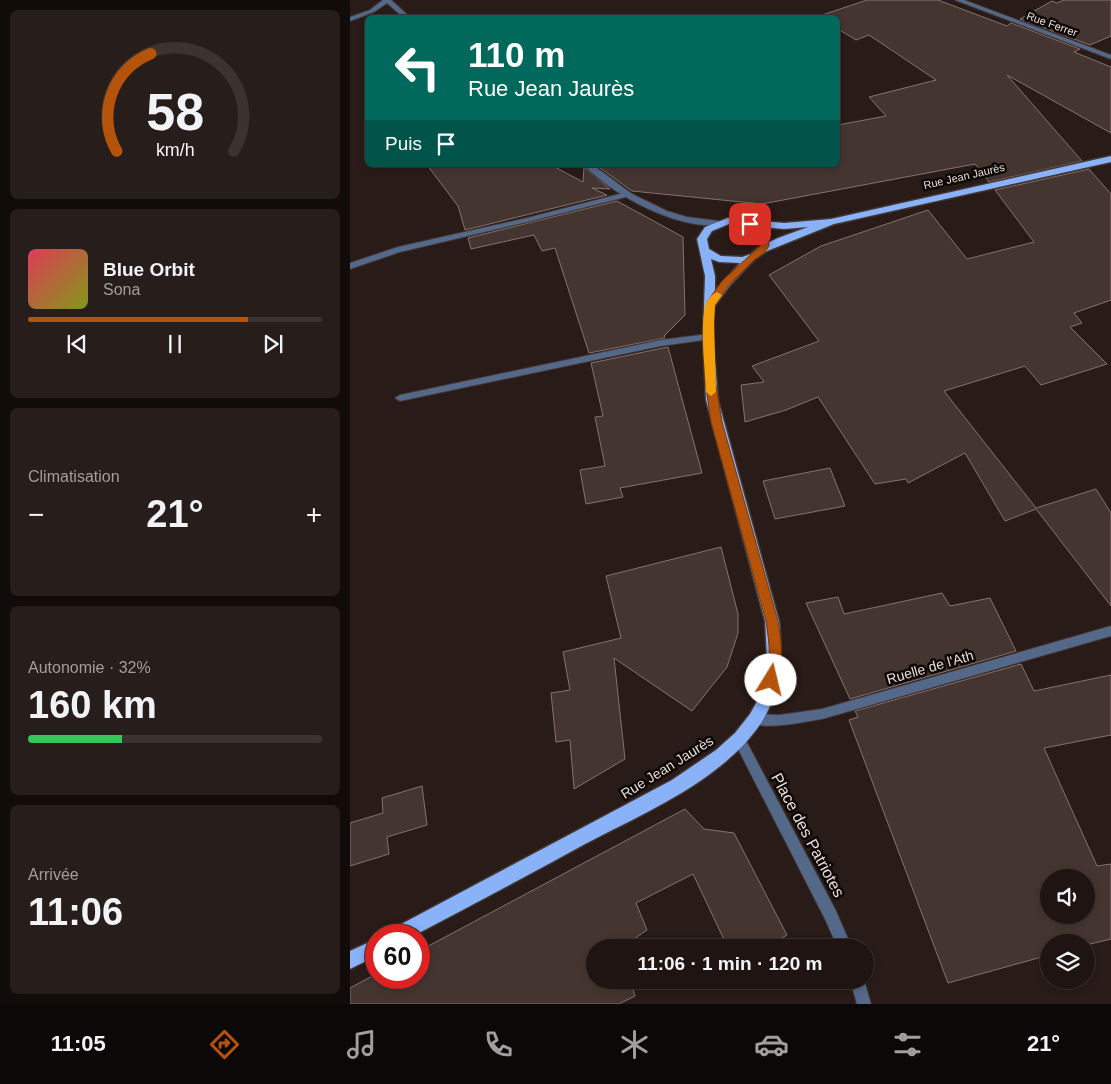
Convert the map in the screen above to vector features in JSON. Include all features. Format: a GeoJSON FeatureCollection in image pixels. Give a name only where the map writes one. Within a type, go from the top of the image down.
{"type":"FeatureCollection","features":[{"type":"Feature","properties":{"kind":"main road","name":"Rue Jean Jaurès"},"geometry":{"type":"LineString","coordinates":[[419,924],[658,796],[702,769],[739,739],[755,719],[765,701],[775,660],[775,643],[772,621],[715,415],[710,380],[708,337],[710,276],[706,251],[702,242],[708,228],[719,223],[732,221],[784,226],[831,222],[1109,159]]}},
{"type":"Feature","properties":{"kind":"main road","name":"Rue Jean Jaurès"},"geometry":{"type":"LineString","coordinates":[[710,304],[726,283],[763,249],[831,222]]}},
{"type":"Feature","properties":{"kind":"main road"},"geometry":{"type":"LineString","coordinates":[[750,224],[760,229],[764,236],[763,249]]}},
{"type":"Feature","properties":{"kind":"main road"},"geometry":{"type":"LineString","coordinates":[[706,251],[715,258],[729,261],[751,258]]}},
{"type":"Feature","properties":{"kind":"main road"},"geometry":{"type":"LineString","coordinates":[[350,960],[365,952]]}},
{"type":"Feature","properties":{"kind":"street"},"geometry":{"type":"LineString","coordinates":[[350,19],[372,11],[387,0],[404,15]]}},
{"type":"Feature","properties":{"kind":"street","name":"Rue Ferrer"},"geometry":{"type":"LineString","coordinates":[[958,0],[1111,57]]}},
{"type":"Feature","properties":{"kind":"street"},"geometry":{"type":"LineString","coordinates":[[591,167],[627,194],[676,218],[719,223]]}},
{"type":"Feature","properties":{"kind":"street"},"geometry":{"type":"LineString","coordinates":[[350,266],[398,250],[527,220],[627,194]]}},
{"type":"Feature","properties":{"kind":"street"},"geometry":{"type":"LineString","coordinates":[[400,398],[661,343],[708,337]]}},
{"type":"Feature","properties":{"kind":"street","name":"Ruelle de l'Ath"},"geometry":{"type":"LineString","coordinates":[[755,719],[779,720],[822,714],[1111,631]]}},
{"type":"Feature","properties":{"kind":"street","name":"Place des Patriotes"},"geometry":{"type":"LineString","coordinates":[[739,739],[830,914],[841,939]]}},
{"type":"Feature","properties":{"kind":"street"},"geometry":{"type":"LineString","coordinates":[[859,989],[864,1004]]}},
{"type":"Feature","properties":{"kind":"building"},"geometry":{"type":"Polygon","coordinates":[[[867,0],[938,0],[1007,26],[1011,23],[1080,49],[1074,52],[1111,67],[1111,133],[1007,75],[1082,161],[989,182],[975,164],[762,204],[632,191],[599,167],[840,167],[840,125],[886,116],[869,97],[936,80],[869,35],[856,40],[840,30],[840,15],[822,15],[867,0]]]}},
{"type":"Feature","properties":{"kind":"building"},"geometry":{"type":"Polygon","coordinates":[[[1064,0],[1111,0],[1111,36],[1090,45],[1020,19],[1052,1],[1057,3],[1064,0]]]}},
{"type":"Feature","properties":{"kind":"building"},"geometry":{"type":"Polygon","coordinates":[[[429,167],[555,167],[583,182],[584,167],[610,189],[592,188],[607,195],[465,230],[458,206],[429,167]]]}},
{"type":"Feature","properties":{"kind":"building"},"geometry":{"type":"Polygon","coordinates":[[[1089,169],[1111,194],[1111,300],[1074,313],[1082,323],[1070,327],[1107,364],[1041,385],[1025,366],[944,391],[1036,508],[1096,489],[1111,513],[1111,606],[1036,509],[1005,521],[965,453],[908,483],[906,479],[875,484],[818,397],[786,410],[745,422],[741,385],[764,382],[752,366],[819,341],[769,275],[821,246],[928,210],[967,259],[1034,242],[995,190],[1089,169]]]}},
{"type":"Feature","properties":{"kind":"building"},"geometry":{"type":"Polygon","coordinates":[[[617,201],[683,237],[685,315],[664,336],[665,338],[589,353],[555,248],[542,251],[534,235],[471,249],[468,238],[617,201]]]}},
{"type":"Feature","properties":{"kind":"building"},"geometry":{"type":"Polygon","coordinates":[[[668,347],[702,473],[620,488],[623,497],[586,504],[580,470],[605,466],[595,417],[603,416],[591,363],[668,347]]]}},
{"type":"Feature","properties":{"kind":"building"},"geometry":{"type":"Polygon","coordinates":[[[830,468],[845,506],[775,519],[763,481],[830,468]]]}},
{"type":"Feature","properties":{"kind":"building"},"geometry":{"type":"Polygon","coordinates":[[[721,547],[738,614],[738,633],[727,667],[692,711],[614,658],[625,759],[574,789],[570,740],[556,742],[551,693],[570,690],[563,652],[621,638],[606,576],[721,547]]]}},
{"type":"Feature","properties":{"kind":"building"},"geometry":{"type":"Polygon","coordinates":[[[942,593],[950,606],[990,598],[1016,651],[850,699],[806,603],[838,597],[844,614],[942,593]]]}},
{"type":"Feature","properties":{"kind":"building"},"geometry":{"type":"Polygon","coordinates":[[[1021,664],[1034,691],[1111,675],[1111,735],[1044,748],[1097,866],[1111,864],[1111,939],[1095,943],[1095,934],[1040,934],[1040,957],[948,983],[849,720],[858,717],[855,711],[1021,664]]]}},
{"type":"Feature","properties":{"kind":"building"},"geometry":{"type":"Polygon","coordinates":[[[422,786],[427,825],[387,837],[389,854],[350,866],[350,823],[383,813],[382,798],[422,786]]]}},
{"type":"Feature","properties":{"kind":"building"},"geometry":{"type":"Polygon","coordinates":[[[685,809],[704,829],[734,833],[787,935],[780,939],[724,939],[693,874],[636,903],[647,930],[634,939],[586,939],[586,989],[633,989],[635,996],[619,1004],[350,1004],[350,988],[365,980],[365,989],[430,989],[430,945],[685,809]]]}},
{"type":"Feature","properties":{"kind":"slow traffic"},"geometry":{"type":"LineString","coordinates":[[711,392],[708,337],[710,304],[717,295]]}},
{"type":"Feature","properties":{"kind":"route"},"geometry":{"type":"LineString","coordinates":[[750,224],[760,229],[766,240],[765,246],[738,270],[710,304],[708,337],[712,400],[772,621],[775,660],[771,680]]}}]}
